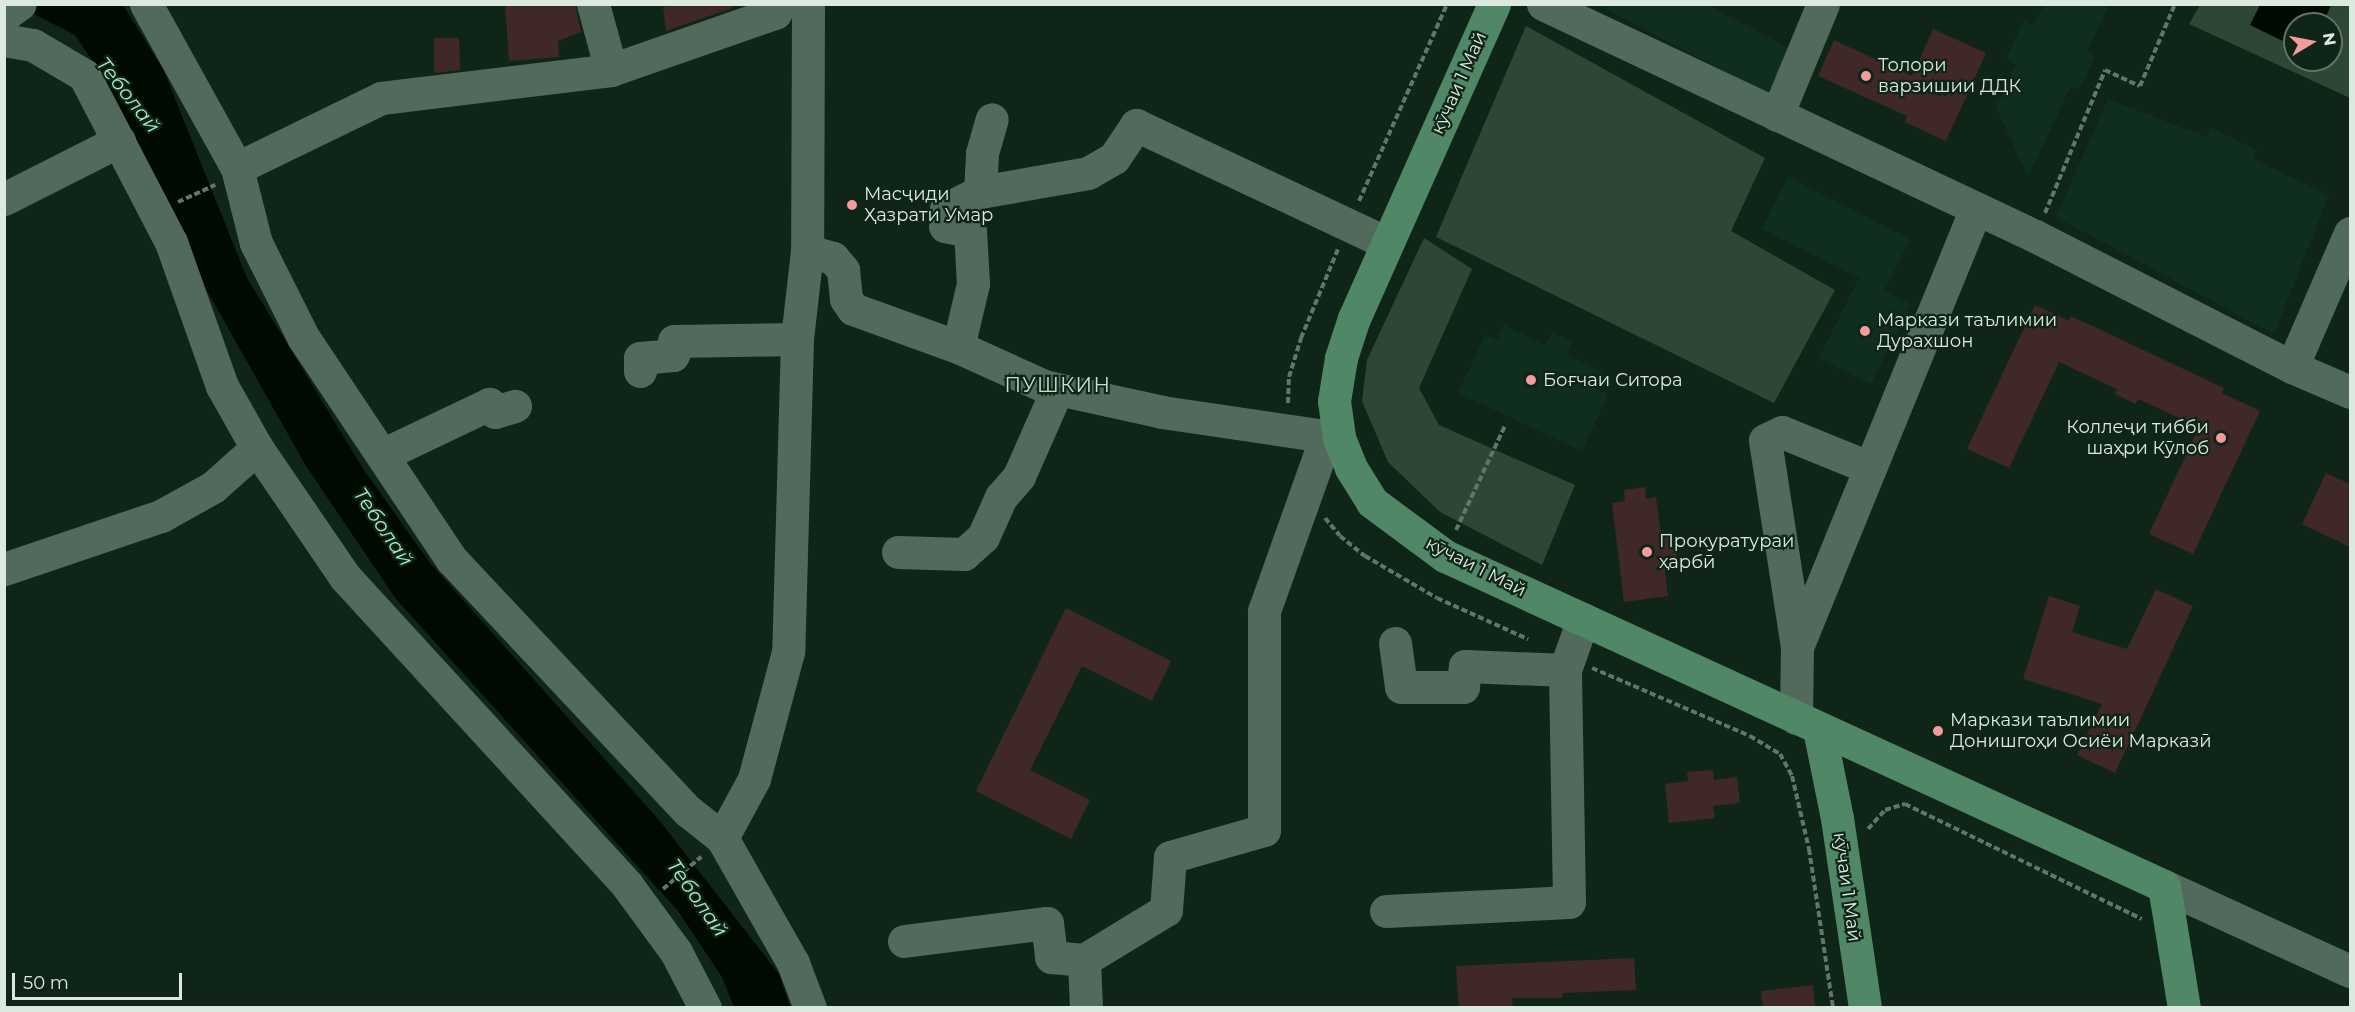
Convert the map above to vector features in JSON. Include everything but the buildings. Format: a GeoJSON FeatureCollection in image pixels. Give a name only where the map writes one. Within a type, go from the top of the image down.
{"type":"FeatureCollection","features":[{"type":"Feature","properties":{"kind":"main road","name":"кӯчаи 1 Май"},"geometry":{"type":"LineString","coordinates":[[1494,4],[1388,243],[1341,358],[1334,400],[1333,438],[1372,502],[1456,539],[1583,619],[1807,723],[1837,818],[1865,1008]]}},
{"type":"Feature","properties":{"kind":"main road"},"geometry":{"type":"LineString","coordinates":[[1807,723],[2164,886],[2184,1008]]}},
{"type":"Feature","properties":{"kind":"street"},"geometry":{"type":"LineString","coordinates":[[4,15],[20,4]]}},
{"type":"Feature","properties":{"kind":"street"},"geometry":{"type":"LineString","coordinates":[[146,4],[228,175],[256,243],[303,337],[452,560],[688,811],[793,963],[810,1008]]}},
{"type":"Feature","properties":{"kind":"street"},"geometry":{"type":"LineString","coordinates":[[593,4],[611,70]]}},
{"type":"Feature","properties":{"kind":"street"},"geometry":{"type":"LineString","coordinates":[[228,175],[381,98],[611,70],[775,13],[780,4]]}},
{"type":"Feature","properties":{"kind":"street"},"geometry":{"type":"LineString","coordinates":[[712,846],[754,779],[788,651],[797,339],[807,250],[808,4]]}},
{"type":"Feature","properties":{"kind":"street"},"geometry":{"type":"LineString","coordinates":[[1544,4],[2035,236],[2292,367],[2350,392]]}},
{"type":"Feature","properties":{"kind":"street"},"geometry":{"type":"LineString","coordinates":[[1777,115],[1823,4]]}},
{"type":"Feature","properties":{"kind":"street"},"geometry":{"type":"LineString","coordinates":[[4,40],[33,45],[84,75],[171,242],[222,386],[257,448],[345,577],[627,885],[676,952],[705,1008]]}},
{"type":"Feature","properties":{"kind":"street"},"geometry":{"type":"LineString","coordinates":[[980,192],[982,153],[992,119]]}},
{"type":"Feature","properties":{"kind":"street"},"geometry":{"type":"LineString","coordinates":[[958,347],[974,284],[970,231],[945,226],[946,210],[980,192],[1053,176],[1088,173],[1114,159],[1136,125],[1388,243]]}},
{"type":"Feature","properties":{"kind":"street"},"geometry":{"type":"LineString","coordinates":[[4,199],[119,141]]}},
{"type":"Feature","properties":{"kind":"street"},"geometry":{"type":"LineString","coordinates":[[1797,647],[1976,208]]}},
{"type":"Feature","properties":{"kind":"street"},"geometry":{"type":"LineString","coordinates":[[2292,367],[2350,233]]}},
{"type":"Feature","properties":{"kind":"street"},"geometry":{"type":"LineString","coordinates":[[807,250],[833,258],[843,270],[846,299],[854,309],[958,347],[1057,390],[1162,412],[1333,438],[1309,484],[1264,611],[1264,830],[1170,856],[1166,910],[1084,960],[1051,957],[1047,923],[904,941]]}},
{"type":"Feature","properties":{"kind":"street"},"geometry":{"type":"LineString","coordinates":[[640,371],[640,358],[673,354],[674,341],[797,339]]}},
{"type":"Feature","properties":{"kind":"street"},"geometry":{"type":"LineString","coordinates":[[898,552],[964,554],[983,537],[1001,497],[1019,476],[1057,390]]}},
{"type":"Feature","properties":{"kind":"street"},"geometry":{"type":"LineString","coordinates":[[382,455],[489,404],[495,412],[515,406]]}},
{"type":"Feature","properties":{"kind":"street"},"geometry":{"type":"LineString","coordinates":[[1807,723],[1764,440],[1782,432],[1870,468]]}},
{"type":"Feature","properties":{"kind":"street"},"geometry":{"type":"LineString","coordinates":[[4,569],[161,516],[213,487],[257,448]]}},
{"type":"Feature","properties":{"kind":"street"},"geometry":{"type":"LineString","coordinates":[[1386,911],[1569,902],[1567,664],[1583,619]]}},
{"type":"Feature","properties":{"kind":"street"},"geometry":{"type":"LineString","coordinates":[[1395,643],[1401,687],[1463,687],[1465,666],[1567,664]]}},
{"type":"Feature","properties":{"kind":"street"},"geometry":{"type":"LineString","coordinates":[[2164,886],[2350,971]]}},
{"type":"Feature","properties":{"kind":"street"},"geometry":{"type":"LineString","coordinates":[[1084,960],[1086,1008]]}},
{"type":"Feature","properties":{"kind":"path"},"geometry":{"type":"LineString","coordinates":[[1293,432],[1289,377],[1301,338],[1348,225],[1448,4]]}},
{"type":"Feature","properties":{"kind":"path"},"geometry":{"type":"LineString","coordinates":[[2035,236],[2105,70],[2140,86],[2175,4]]}},
{"type":"Feature","properties":{"kind":"path"},"geometry":{"type":"LineString","coordinates":[[174,203],[228,175]]}},
{"type":"Feature","properties":{"kind":"path"},"geometry":{"type":"LineString","coordinates":[[1456,539],[1505,426]]}},
{"type":"Feature","properties":{"kind":"path"},"geometry":{"type":"LineString","coordinates":[[1309,484],[1326,518],[1365,556],[1437,597],[1532,641]]}},
{"type":"Feature","properties":{"kind":"path"},"geometry":{"type":"LineString","coordinates":[[1446,524],[1456,539]]}},
{"type":"Feature","properties":{"kind":"path"},"geometry":{"type":"LineString","coordinates":[[1567,664],[1750,736],[1780,754],[1792,776],[1809,849],[1833,1008]]}},
{"type":"Feature","properties":{"kind":"path"},"geometry":{"type":"LineString","coordinates":[[1869,838],[1868,827],[1885,810],[1905,804],[2172,934]]}},
{"type":"Feature","properties":{"kind":"path"},"geometry":{"type":"LineString","coordinates":[[656,895],[712,846]]}},
{"type":"Feature","properties":{"kind":"shaded area"},"geometry":{"type":"Polygon","coordinates":[[[1598,5],[1707,5],[1795,51],[1771,96],[1598,5]]]}},
{"type":"Feature","properties":{"kind":"shaded area"},"geometry":{"type":"Polygon","coordinates":[[[2044,5],[2109,5],[2087,52],[2095,56],[2079,90],[2071,86],[2028,177],[1996,107],[2016,64],[2006,59],[2024,20],[2034,25],[2044,5]]]}},
{"type":"Feature","properties":{"kind":"shaded area"},"geometry":{"type":"Polygon","coordinates":[[[2200,5],[2350,5],[2350,98],[2293,72],[2343,72],[2343,12],[2283,12],[2283,67],[2189,24],[2200,5]]]}},
{"type":"Feature","properties":{"kind":"shaded area"},"geometry":{"type":"Polygon","coordinates":[[[1526,26],[1765,158],[1731,231],[1835,290],[1774,403],[1436,237],[1526,26]]]}},
{"type":"Feature","properties":{"kind":"shaded area"},"geometry":{"type":"Polygon","coordinates":[[[2108,99],[2206,137],[2211,128],[2257,150],[2253,159],[2329,195],[2274,334],[2056,217],[2108,99]]]}},
{"type":"Feature","properties":{"kind":"shaded area"},"geometry":{"type":"Polygon","coordinates":[[[1788,177],[1910,239],[1884,291],[1911,304],[1871,384],[1819,358],[1859,278],[1762,229],[1788,177]]]}},
{"type":"Feature","properties":{"kind":"shaded area"},"geometry":{"type":"Polygon","coordinates":[[[1424,238],[1472,269],[1419,388],[1439,425],[1575,485],[1542,565],[1440,512],[1388,462],[1362,401],[1367,360],[1424,238]]]}},
{"type":"Feature","properties":{"kind":"shaded area","name":"Боғчаи Ситора"},"geometry":{"type":"Polygon","coordinates":[[[1504,325],[1545,345],[1552,332],[1572,342],[1567,355],[1603,372],[1595,388],[1608,395],[1582,451],[1458,393],[1485,335],[1497,340],[1504,325]]]}},
{"type":"Feature","properties":{"kind":"water"},"geometry":{"type":"Polygon","coordinates":[[[2260,4],[2331,5],[2328,12],[2283,12],[2283,41],[2250,25],[2260,4]]]}},
{"type":"Feature","properties":{"kind":"water","name":"Теболай"},"geometry":{"type":"Polygon","coordinates":[[[16,5],[123,5],[164,71],[247,278],[364,470],[430,563],[659,820],[779,974],[790,1007],[734,1007],[722,977],[678,911],[396,599],[306,466],[193,266],[104,78],[75,35],[16,5]]]}},
{"type":"Feature","properties":{"kind":"place","name":"Толори варзишии ДДК"},"geometry":{"type":"Point","coordinates":[1866,76]}},
{"type":"Feature","properties":{"kind":"place","name":"Масҷиди Ҳазрати Умар"},"geometry":{"type":"Point","coordinates":[852,205]}},
{"type":"Feature","properties":{"kind":"place","name":"Маркази таълимии Дурахшон"},"geometry":{"type":"Point","coordinates":[1865,331]}},
{"type":"Feature","properties":{"kind":"place","name":"Боғчаи Ситора"},"geometry":{"type":"Point","coordinates":[1531,380]}},
{"type":"Feature","properties":{"kind":"place","name":"Коллеҷи тибби шаҳри Кӯлоб"},"geometry":{"type":"Point","coordinates":[2221,438]}},
{"type":"Feature","properties":{"kind":"place","name":"Прокуратураи ҳарбӣ"},"geometry":{"type":"Point","coordinates":[1647,552]}},
{"type":"Feature","properties":{"kind":"place","name":"Маркази таълимии Донишгоҳи Осиёи Марказӣ"},"geometry":{"type":"Point","coordinates":[1938,731]}},
{"type":"Feature","properties":{"kind":"district","name":"ПУШКИН"},"geometry":{"type":"Point","coordinates":[1058,385]}}]}
